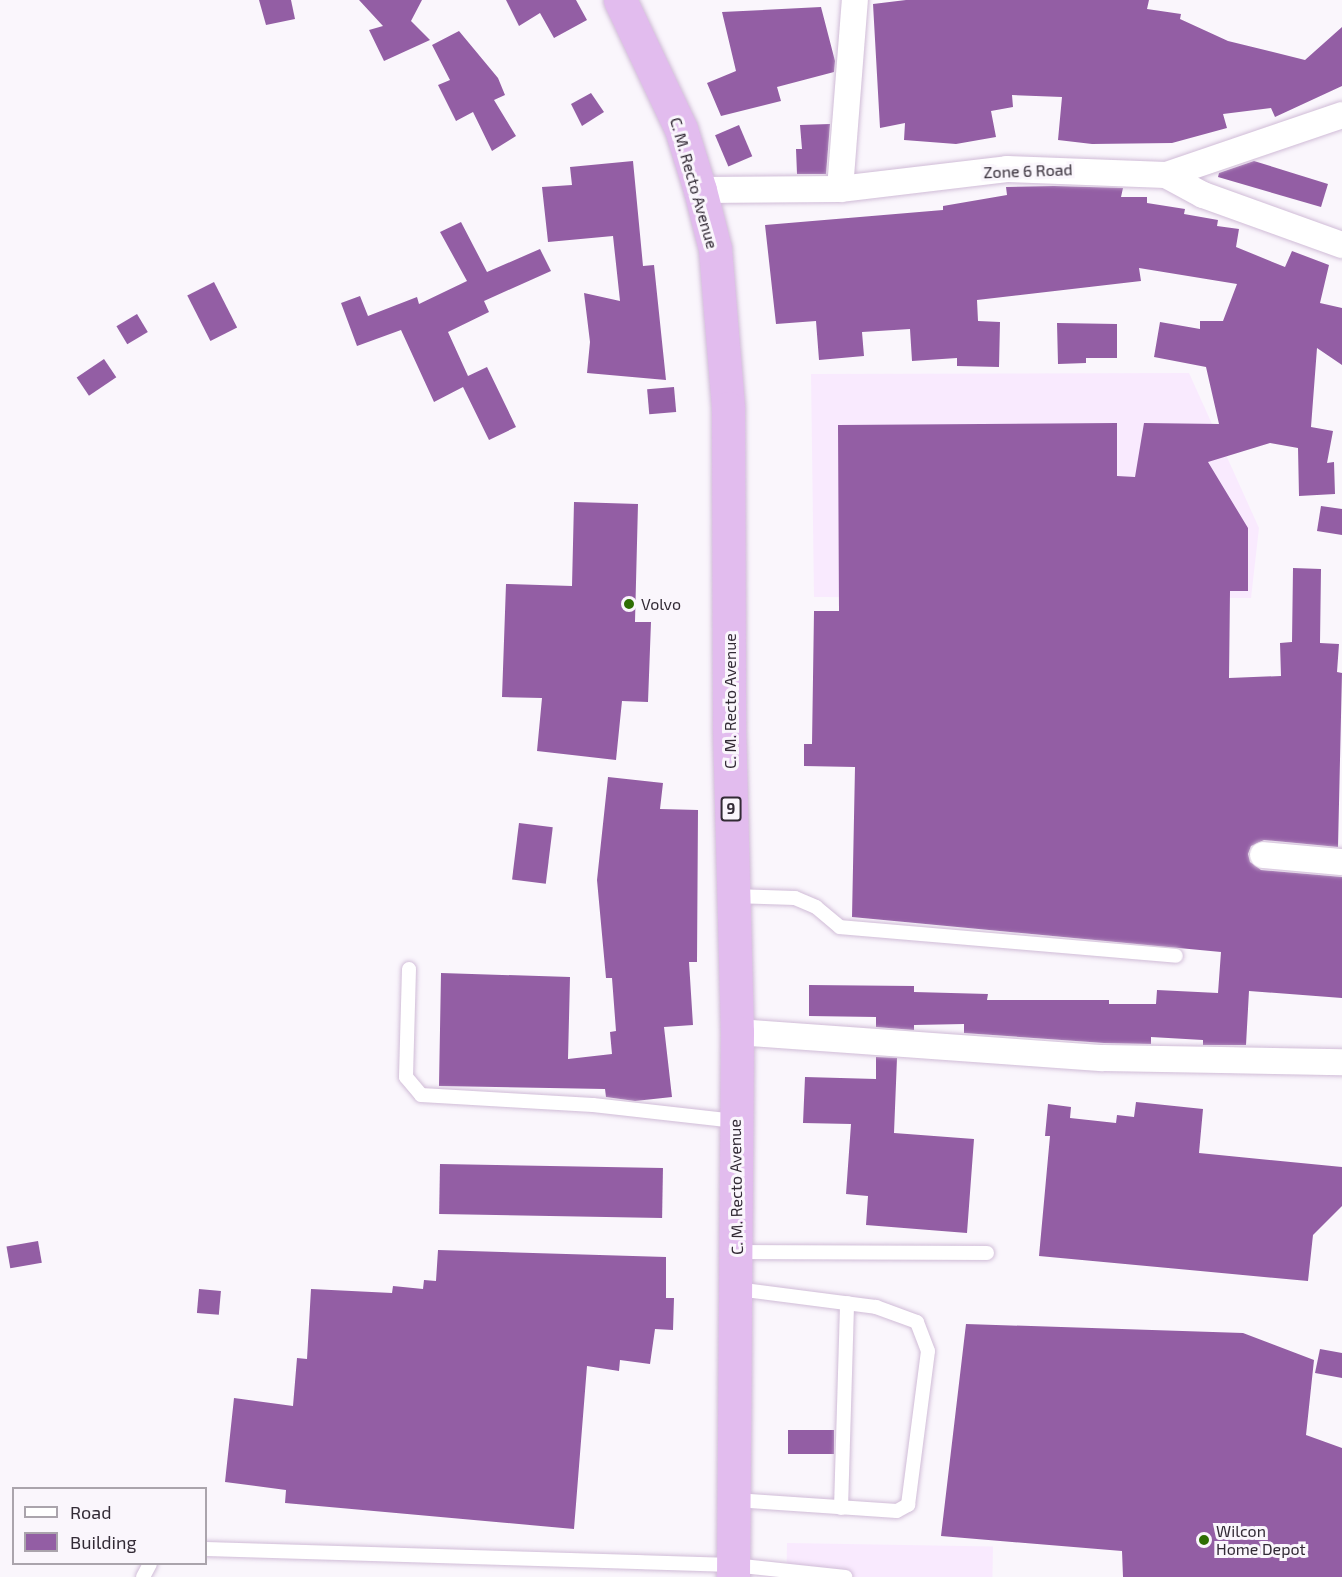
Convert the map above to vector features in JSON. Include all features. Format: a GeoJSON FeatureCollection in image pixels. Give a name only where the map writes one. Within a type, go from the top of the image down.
{"type":"FeatureCollection","features":[{"type":"Feature","properties":{"kind":"highway","name":"C. M. Recto Avenue"},"geometry":{"type":"LineString","coordinates":[[620,0],[648,53],[681,129],[700,190],[715,249],[728,408],[737,1252],[733,1571]]}},
{"type":"Feature","properties":{"kind":"highway","name":"C. M. Recto Avenue"},"geometry":{"type":"LineString","coordinates":[[630,0],[648,53]]}},
{"type":"Feature","properties":{"kind":"street"},"geometry":{"type":"LineString","coordinates":[[840,189],[855,0]]}},
{"type":"Feature","properties":{"kind":"street"},"geometry":{"type":"LineString","coordinates":[[1167,175],[1342,114]]}},
{"type":"Feature","properties":{"kind":"street","name":"Zone 6 Road"},"geometry":{"type":"LineString","coordinates":[[700,190],[840,189],[1007,169],[1167,175],[1203,195],[1342,245]]}},
{"type":"Feature","properties":{"kind":"street"},"geometry":{"type":"LineString","coordinates":[[1263,855],[1342,862]]}},
{"type":"Feature","properties":{"kind":"street"},"geometry":{"type":"LineString","coordinates":[[736,1032],[1103,1058],[1342,1062]]}},
{"type":"Feature","properties":{"kind":"lane"},"geometry":{"type":"LineString","coordinates":[[732,896],[795,898],[816,907],[840,927],[1176,956]]}},
{"type":"Feature","properties":{"kind":"lane"},"geometry":{"type":"LineString","coordinates":[[409,969],[406,1077],[421,1095],[593,1105],[735,1121]]}},
{"type":"Feature","properties":{"kind":"lane"},"geometry":{"type":"LineString","coordinates":[[737,1252],[987,1253]]}},
{"type":"Feature","properties":{"kind":"lane"},"geometry":{"type":"LineString","coordinates":[[735,1500],[897,1511],[908,1505],[928,1351],[917,1322],[876,1307],[737,1289]]}},
{"type":"Feature","properties":{"kind":"lane"},"geometry":{"type":"LineString","coordinates":[[841,1508],[847,1303]]}},
{"type":"Feature","properties":{"kind":"lane"},"geometry":{"type":"LineString","coordinates":[[207,1549],[845,1577]]}},
{"type":"Feature","properties":{"kind":"shaded area"},"geometry":{"type":"Polygon","coordinates":[[[1189,373],[1259,528],[1251,598],[814,597],[811,374],[1189,373]]]}},
{"type":"Feature","properties":{"kind":"shaded area"},"geometry":{"type":"Polygon","coordinates":[[[787,1543],[993,1547],[992,1577],[786,1577],[787,1543]]]}},
{"type":"Feature","properties":{"kind":"building"},"geometry":{"type":"Polygon","coordinates":[[[259,0],[291,0],[295,19],[266,25],[259,0]]]}},
{"type":"Feature","properties":{"kind":"building"},"geometry":{"type":"Polygon","coordinates":[[[359,0],[422,0],[411,21],[430,40],[384,61],[369,30],[383,26],[359,0]]]}},
{"type":"Feature","properties":{"kind":"building"},"geometry":{"type":"Polygon","coordinates":[[[506,0],[576,0],[587,20],[554,38],[540,13],[519,26],[506,0]]]}},
{"type":"Feature","properties":{"kind":"building"},"geometry":{"type":"Polygon","coordinates":[[[906,0],[1149,0],[1147,9],[1181,14],[1180,19],[1228,41],[1305,60],[1342,27],[1342,86],[1275,117],[1271,108],[1223,114],[1227,128],[1172,143],[1092,144],[1058,140],[1062,97],[1012,95],[1013,107],[991,111],[996,137],[956,144],[904,140],[905,123],[880,128],[873,4],[906,0]]]}},
{"type":"Feature","properties":{"kind":"building"},"geometry":{"type":"Polygon","coordinates":[[[821,7],[835,61],[834,72],[777,87],[781,101],[721,116],[707,83],[736,71],[722,12],[821,7]]]}},
{"type":"Feature","properties":{"kind":"building"},"geometry":{"type":"Polygon","coordinates":[[[459,31],[498,78],[505,95],[494,100],[516,136],[492,151],[473,112],[456,121],[438,85],[450,80],[432,45],[459,31]]]}},
{"type":"Feature","properties":{"kind":"building"},"geometry":{"type":"Polygon","coordinates":[[[591,93],[604,112],[582,126],[571,104],[591,93]]]}},
{"type":"Feature","properties":{"kind":"building"},"geometry":{"type":"Polygon","coordinates":[[[830,124],[826,174],[797,174],[796,149],[802,149],[800,125],[830,124]]]}},
{"type":"Feature","properties":{"kind":"building"},"geometry":{"type":"Polygon","coordinates":[[[739,125],[752,156],[728,166],[715,135],[739,125]]]}},
{"type":"Feature","properties":{"kind":"building"},"geometry":{"type":"Polygon","coordinates":[[[633,161],[643,266],[654,265],[666,380],[587,373],[590,342],[584,293],[620,301],[613,236],[548,242],[542,187],[572,185],[570,167],[633,161]]]}},
{"type":"Feature","properties":{"kind":"building"},"geometry":{"type":"Polygon","coordinates":[[[1254,161],[1328,184],[1321,207],[1218,177],[1219,173],[1254,161]]]}},
{"type":"Feature","properties":{"kind":"building"},"geometry":{"type":"Polygon","coordinates":[[[1006,187],[1123,188],[1121,197],[1147,197],[1147,203],[1185,209],[1184,214],[1218,220],[1217,226],[1239,229],[1236,247],[1285,267],[1292,251],[1329,265],[1320,303],[1342,308],[1342,365],[1317,348],[1311,427],[1333,431],[1327,463],[1334,462],[1335,494],[1299,496],[1298,448],[1270,443],[1208,462],[1248,528],[1248,591],[1230,591],[1229,678],[1281,676],[1280,643],[1292,642],[1293,568],[1321,569],[1320,643],[1339,644],[1337,672],[1342,673],[1338,847],[1264,840],[1251,846],[1248,854],[1250,862],[1261,870],[1342,877],[1342,998],[1249,991],[1246,1045],[1203,1045],[1203,1040],[1151,1037],[1151,1044],[1104,1043],[964,1033],[964,1024],[914,1025],[914,1030],[876,1027],[876,1017],[809,1016],[809,985],[914,986],[914,992],[988,994],[987,1000],[1109,1000],[1109,1004],[1156,1004],[1157,990],[1218,993],[1221,952],[852,917],[855,767],[804,766],[804,744],[812,744],[814,611],[839,611],[838,425],[1117,423],[1117,476],[1135,477],[1144,423],[1219,424],[1206,367],[1154,357],[1160,322],[1200,329],[1200,321],[1223,321],[1237,284],[1139,268],[1141,281],[977,300],[978,321],[1000,322],[999,367],[957,366],[957,358],[912,361],[910,329],[862,332],[864,356],[819,360],[816,321],[776,324],[765,225],[943,210],[943,206],[1007,195],[1006,187]]]}},
{"type":"Feature","properties":{"kind":"building"},"geometry":{"type":"Polygon","coordinates":[[[461,222],[487,272],[540,249],[551,271],[484,301],[489,312],[448,332],[468,376],[487,367],[516,427],[489,440],[463,387],[434,402],[401,330],[357,346],[341,303],[360,296],[368,316],[417,297],[419,304],[467,281],[440,232],[461,222]]]}},
{"type":"Feature","properties":{"kind":"building"},"geometry":{"type":"Polygon","coordinates":[[[214,282],[237,327],[210,341],[187,296],[214,282]]]}},
{"type":"Feature","properties":{"kind":"building"},"geometry":{"type":"Polygon","coordinates":[[[137,314],[148,332],[127,344],[116,326],[137,314]]]}},
{"type":"Feature","properties":{"kind":"building"},"geometry":{"type":"Polygon","coordinates":[[[1057,323],[1117,324],[1117,358],[1086,358],[1086,363],[1058,364],[1057,323]]]}},
{"type":"Feature","properties":{"kind":"building"},"geometry":{"type":"Polygon","coordinates":[[[104,359],[116,377],[89,396],[77,377],[104,359]]]}},
{"type":"Feature","properties":{"kind":"building"},"geometry":{"type":"Polygon","coordinates":[[[674,387],[676,412],[649,414],[647,389],[674,387]]]}},
{"type":"Feature","properties":{"kind":"building"},"geometry":{"type":"Polygon","coordinates":[[[574,502],[638,504],[635,622],[651,622],[648,702],[622,701],[616,760],[537,751],[542,698],[502,697],[506,584],[572,586],[574,502]]]}},
{"type":"Feature","properties":{"kind":"building"},"geometry":{"type":"Polygon","coordinates":[[[1321,506],[1342,509],[1342,535],[1317,531],[1321,506]]]}},
{"type":"Feature","properties":{"kind":"building"},"geometry":{"type":"Polygon","coordinates":[[[608,777],[663,783],[660,809],[698,810],[697,962],[689,962],[693,1025],[664,1027],[672,1097],[635,1101],[606,1097],[605,1089],[439,1086],[441,973],[570,977],[568,1059],[612,1054],[610,1032],[616,1031],[612,978],[606,978],[597,880],[608,777]]]}},
{"type":"Feature","properties":{"kind":"building"},"geometry":{"type":"Polygon","coordinates":[[[519,823],[553,827],[546,884],[512,880],[519,823]]]}},
{"type":"Feature","properties":{"kind":"building"},"geometry":{"type":"Polygon","coordinates":[[[876,1057],[897,1058],[894,1133],[974,1139],[967,1233],[866,1225],[868,1196],[846,1194],[851,1124],[803,1123],[805,1077],[876,1079],[876,1057]]]}},
{"type":"Feature","properties":{"kind":"building"},"geometry":{"type":"Polygon","coordinates":[[[1136,1102],[1203,1109],[1199,1153],[1342,1167],[1342,1206],[1313,1235],[1308,1281],[1039,1256],[1050,1136],[1045,1136],[1048,1104],[1071,1107],[1070,1118],[1116,1123],[1117,1115],[1134,1117],[1136,1102]]]}},
{"type":"Feature","properties":{"kind":"building"},"geometry":{"type":"Polygon","coordinates":[[[440,1164],[663,1168],[662,1218],[439,1214],[440,1164]]]}},
{"type":"Feature","properties":{"kind":"building"},"geometry":{"type":"Polygon","coordinates":[[[38,1241],[42,1263],[10,1268],[6,1247],[38,1241]]]}},
{"type":"Feature","properties":{"kind":"building"},"geometry":{"type":"Polygon","coordinates":[[[438,1250],[666,1257],[666,1298],[674,1298],[673,1330],[655,1329],[650,1364],[620,1360],[619,1371],[587,1366],[574,1529],[285,1503],[286,1490],[225,1482],[234,1398],[293,1406],[297,1358],[307,1359],[311,1289],[392,1293],[393,1286],[423,1289],[424,1280],[436,1281],[438,1250]]]}},
{"type":"Feature","properties":{"kind":"building"},"geometry":{"type":"Polygon","coordinates":[[[199,1289],[221,1291],[219,1315],[197,1313],[199,1289]]]}},
{"type":"Feature","properties":{"kind":"building"},"geometry":{"type":"Polygon","coordinates":[[[966,1324],[1243,1333],[1314,1360],[1306,1435],[1342,1448],[1342,1577],[1123,1577],[1122,1551],[941,1536],[966,1324]]]}},
{"type":"Feature","properties":{"kind":"building"},"geometry":{"type":"Polygon","coordinates":[[[1320,1349],[1342,1353],[1342,1378],[1315,1373],[1320,1349]]]}},
{"type":"Feature","properties":{"kind":"building"},"geometry":{"type":"Polygon","coordinates":[[[788,1430],[834,1430],[834,1454],[788,1454],[788,1430]]]}},
{"type":"Feature","properties":{"kind":"place","name":"Volvo"},"geometry":{"type":"Point","coordinates":[629,604]}},
{"type":"Feature","properties":{"kind":"place","name":"Wilcon Home Depot"},"geometry":{"type":"Point","coordinates":[1204,1540]}}]}
